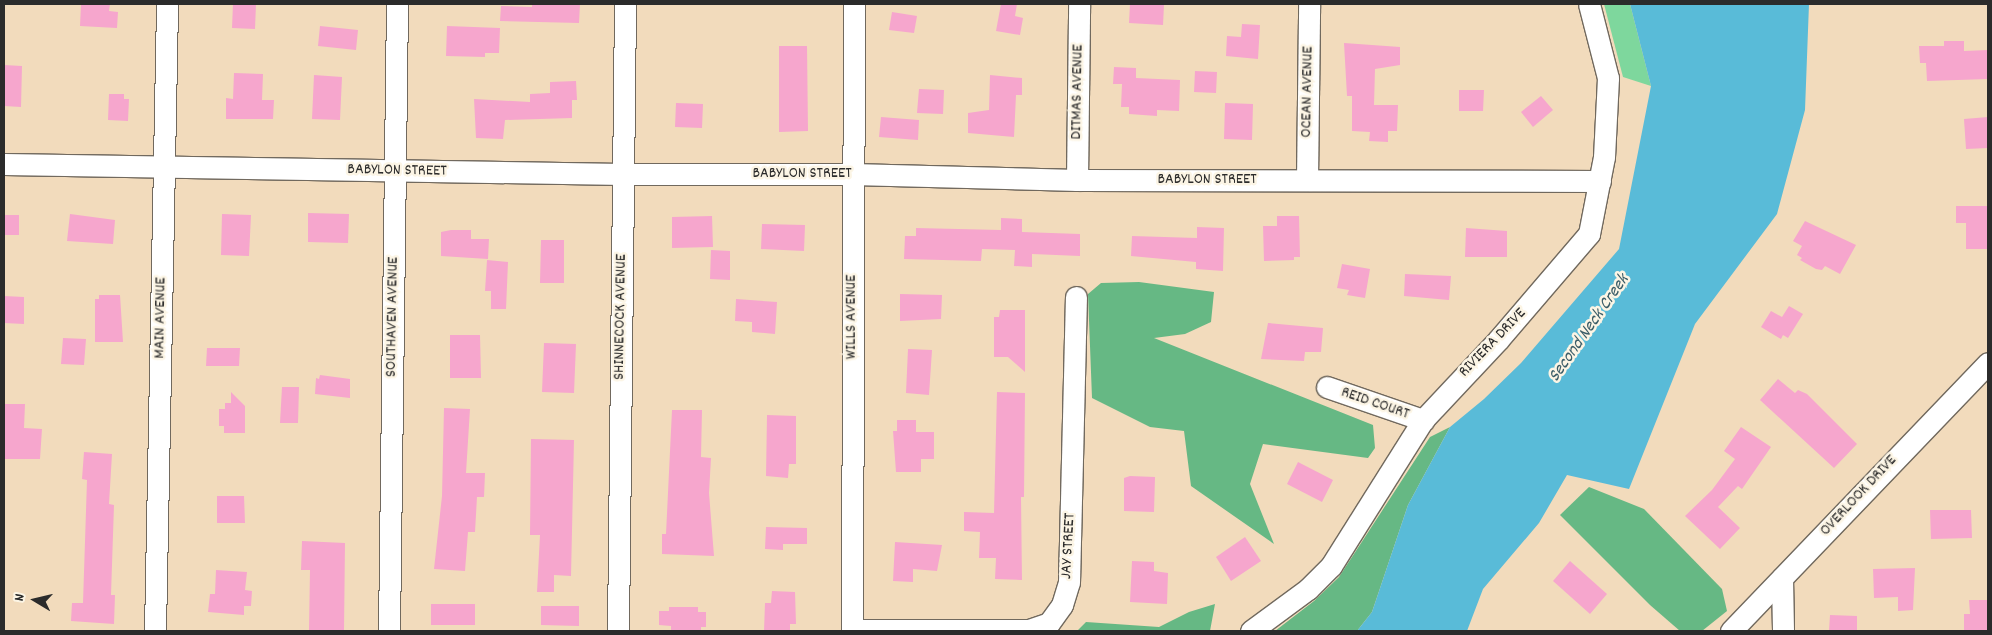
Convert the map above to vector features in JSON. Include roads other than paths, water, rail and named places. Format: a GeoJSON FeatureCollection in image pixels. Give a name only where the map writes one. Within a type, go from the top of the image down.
{"type":"FeatureCollection","features":[{"type":"Feature","properties":{"kind":"street","name":"MAIN AVENUE"},"geometry":{"type":"LineString","coordinates":[[155,631],[167,4]]}},
{"type":"Feature","properties":{"kind":"street","name":"SOUTHAVEN AVENUE"},"geometry":{"type":"LineString","coordinates":[[389,631],[397,4]]}},
{"type":"Feature","properties":{"kind":"street","name":"SHINNECOCK AVENUE"},"geometry":{"type":"LineString","coordinates":[[618,631],[625,4]]}},
{"type":"Feature","properties":{"kind":"street","name":"WILLS AVENUE"},"geometry":{"type":"LineString","coordinates":[[852,631],[854,4]]}},
{"type":"Feature","properties":{"kind":"street","name":"DITMAS AVENUE"},"geometry":{"type":"LineString","coordinates":[[1077,180],[1078,4]]}},
{"type":"Feature","properties":{"kind":"street","name":"OCEAN AVENUE"},"geometry":{"type":"LineString","coordinates":[[1307,180],[1309,4]]}},
{"type":"Feature","properties":{"kind":"street","name":"RIVIERA DRIVE"},"geometry":{"type":"LineString","coordinates":[[1251,631],[1308,589],[1331,566],[1423,420],[1552,279],[1589,234],[1600,181],[1608,78],[1589,4]]}},
{"type":"Feature","properties":{"kind":"street","name":"BABYLON STREET"},"geometry":{"type":"LineString","coordinates":[[4,164],[623,174],[852,174],[1077,180],[1600,181]]}},
{"type":"Feature","properties":{"kind":"street","name":"JAY STREET"},"geometry":{"type":"LineString","coordinates":[[852,631],[1029,630],[1048,623],[1062,605],[1069,582],[1076,296]]}},
{"type":"Feature","properties":{"kind":"street","name":"OVERLOOK DRIVE"},"geometry":{"type":"LineString","coordinates":[[1731,631],[1988,363]]}},
{"type":"Feature","properties":{"kind":"street","name":"REID COURT"},"geometry":{"type":"LineString","coordinates":[[1328,387],[1423,420]]}},
{"type":"Feature","properties":{"kind":"street"},"geometry":{"type":"LineString","coordinates":[[1782,578],[1783,631]]}},
{"type":"Feature","properties":{"kind":"water","name":"Second Neck Creek"},"geometry":{"type":"Polygon","coordinates":[[[1630,4],[1809,4],[1805,110],[1777,214],[1695,324],[1629,489],[1567,475],[1539,523],[1483,589],[1467,631],[1357,631],[1372,612],[1408,505],[1450,427],[1484,399],[1521,363],[1619,249],[1651,86],[1630,4]]]}}]}
